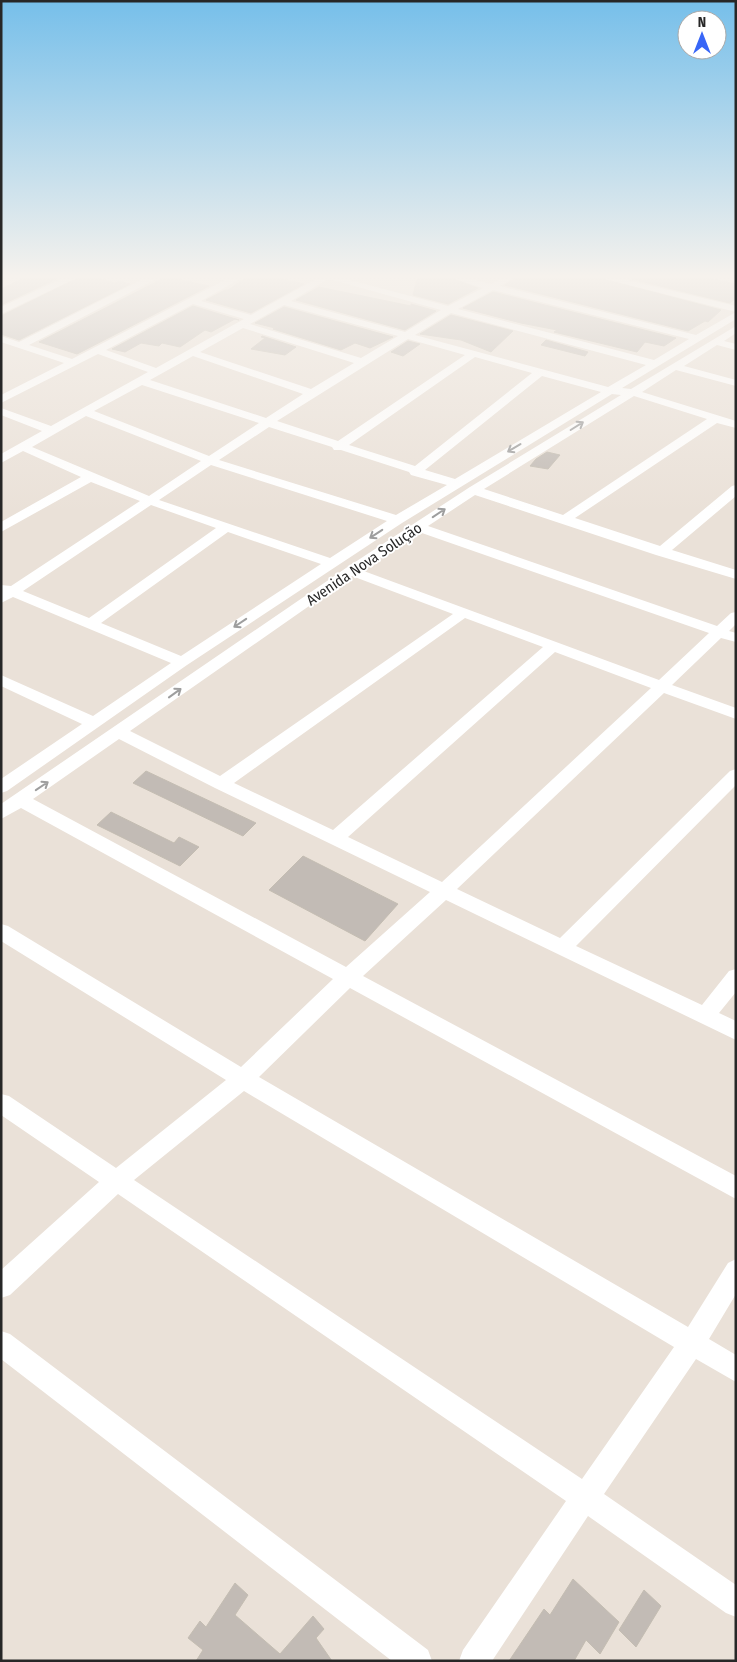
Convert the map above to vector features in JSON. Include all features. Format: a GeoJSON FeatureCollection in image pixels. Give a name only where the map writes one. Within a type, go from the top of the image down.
{"type":"FeatureCollection","features":[{"type":"Feature","properties":{"kind":"street"},"geometry":{"type":"LineString","coordinates":[[55,357],[74,363]]}},
{"type":"Feature","properties":{"kind":"street"},"geometry":{"type":"LineString","coordinates":[[4,396],[86,357]]}},
{"type":"Feature","properties":{"kind":"street"},"geometry":{"type":"LineString","coordinates":[[116,357],[158,372]]}},
{"type":"Feature","properties":{"kind":"street"},"geometry":{"type":"LineString","coordinates":[[1,459],[183,357]]}},
{"type":"Feature","properties":{"kind":"street"},"geometry":{"type":"LineString","coordinates":[[204,357],[312,393]]}},
{"type":"Feature","properties":{"kind":"street"},"geometry":{"type":"LineString","coordinates":[[345,357],[362,362]]}},
{"type":"Feature","properties":{"kind":"street"},"geometry":{"type":"LineString","coordinates":[[5,592],[151,501],[312,393],[371,357]]}},
{"type":"Feature","properties":{"kind":"street"},"geometry":{"type":"LineString","coordinates":[[338,447],[469,357]]}},
{"type":"Feature","properties":{"kind":"street"},"geometry":{"type":"LineString","coordinates":[[487,357],[609,391],[631,392],[736,425]]}},
{"type":"Feature","properties":{"kind":"street"},"geometry":{"type":"LineString","coordinates":[[626,357],[656,364]]}},
{"type":"Feature","properties":{"kind":"street","name":"Avenida Nova Solução"},"geometry":{"type":"LineString","coordinates":[[1,787],[330,563],[454,483],[668,357]]}},
{"type":"Feature","properties":{"kind":"street","name":"Avenida Nova Solução"},"geometry":{"type":"LineString","coordinates":[[1,813],[120,733],[351,571],[474,490],[631,392],[693,357]]}},
{"type":"Feature","properties":{"kind":"street"},"geometry":{"type":"LineString","coordinates":[[676,367],[736,383]]}},
{"type":"Feature","properties":{"kind":"street"},"geometry":{"type":"LineString","coordinates":[[415,472],[542,371]]}},
{"type":"Feature","properties":{"kind":"street"},"geometry":{"type":"LineString","coordinates":[[141,381],[338,447],[454,483]]}},
{"type":"Feature","properties":{"kind":"street"},"geometry":{"type":"LineString","coordinates":[[1,412],[52,431]]}},
{"type":"Feature","properties":{"kind":"street"},"geometry":{"type":"LineString","coordinates":[[86,412],[210,462],[397,520]]}},
{"type":"Feature","properties":{"kind":"street"},"geometry":{"type":"LineString","coordinates":[[564,520],[715,419]]}},
{"type":"Feature","properties":{"kind":"street"},"geometry":{"type":"LineString","coordinates":[[23,447],[90,478],[226,528],[330,563]]}},
{"type":"Feature","properties":{"kind":"street"},"geometry":{"type":"LineString","coordinates":[[1,528],[90,478]]}},
{"type":"Feature","properties":{"kind":"street"},"geometry":{"type":"LineString","coordinates":[[661,552],[736,489]]}},
{"type":"Feature","properties":{"kind":"street"},"geometry":{"type":"LineString","coordinates":[[474,490],[736,575]]}},
{"type":"Feature","properties":{"kind":"street"},"geometry":{"type":"LineString","coordinates":[[418,527],[736,638]]}},
{"type":"Feature","properties":{"kind":"street"},"geometry":{"type":"LineString","coordinates":[[90,624],[226,528]]}},
{"type":"Feature","properties":{"kind":"street"},"geometry":{"type":"LineString","coordinates":[[351,571],[736,714]]}},
{"type":"Feature","properties":{"kind":"street"},"geometry":{"type":"LineString","coordinates":[[5,592],[90,624],[182,662]]}},
{"type":"Feature","properties":{"kind":"street"},"geometry":{"type":"LineString","coordinates":[[221,784],[463,613]]}},
{"type":"Feature","properties":{"kind":"street"},"geometry":{"type":"LineString","coordinates":[[1,1286],[115,1182],[243,1079],[347,978],[444,891],[736,616]]}},
{"type":"Feature","properties":{"kind":"street"},"geometry":{"type":"LineString","coordinates":[[335,839],[553,646]]}},
{"type":"Feature","properties":{"kind":"street"},"geometry":{"type":"LineString","coordinates":[[1,680],[94,723]]}},
{"type":"Feature","properties":{"kind":"street"},"geometry":{"type":"LineString","coordinates":[[120,733],[221,784],[736,1031]]}},
{"type":"Feature","properties":{"kind":"street"},"geometry":{"type":"LineString","coordinates":[[562,948],[736,775]]}},
{"type":"Feature","properties":{"kind":"street"},"geometry":{"type":"LineString","coordinates":[[21,800],[736,1188]]}},
{"type":"Feature","properties":{"kind":"street"},"geometry":{"type":"LineString","coordinates":[[1,931],[243,1079],[736,1369]]}},
{"type":"Feature","properties":{"kind":"street"},"geometry":{"type":"LineString","coordinates":[[705,1016],[736,977]]}},
{"type":"Feature","properties":{"kind":"street"},"geometry":{"type":"LineString","coordinates":[[1,1103],[115,1182],[585,1497],[736,1603]]}},
{"type":"Feature","properties":{"kind":"street"},"geometry":{"type":"LineString","coordinates":[[474,1661],[692,1343],[736,1271]]}},
{"type":"Feature","properties":{"kind":"street"},"geometry":{"type":"LineString","coordinates":[[1,1343],[417,1661]]}},
{"type":"Feature","properties":{"kind":"building"},"geometry":{"type":"Polygon","coordinates":[[[547,452],[560,455],[548,469],[530,466],[536,459],[547,452]]]}},
{"type":"Feature","properties":{"kind":"building"},"geometry":{"type":"Polygon","coordinates":[[[146,771],[256,823],[243,836],[133,783],[146,771]]]}},
{"type":"Feature","properties":{"kind":"building"},"geometry":{"type":"Polygon","coordinates":[[[111,812],[174,843],[179,837],[199,847],[180,866],[97,825],[111,812]]]}},
{"type":"Feature","properties":{"kind":"building"},"geometry":{"type":"Polygon","coordinates":[[[303,856],[398,904],[365,941],[269,890],[303,856]]]}},
{"type":"Feature","properties":{"kind":"building"},"geometry":{"type":"Polygon","coordinates":[[[573,1579],[619,1622],[600,1654],[586,1640],[574,1661],[509,1661],[544,1609],[550,1615],[573,1579]]]}},
{"type":"Feature","properties":{"kind":"building"},"geometry":{"type":"Polygon","coordinates":[[[235,1583],[248,1595],[235,1615],[280,1654],[313,1616],[324,1629],[316,1638],[332,1661],[196,1661],[203,1650],[188,1638],[200,1621],[206,1627],[235,1583]]]}},
{"type":"Feature","properties":{"kind":"building"},"geometry":{"type":"Polygon","coordinates":[[[644,1590],[661,1606],[636,1647],[619,1630],[644,1590]]]}}]}
